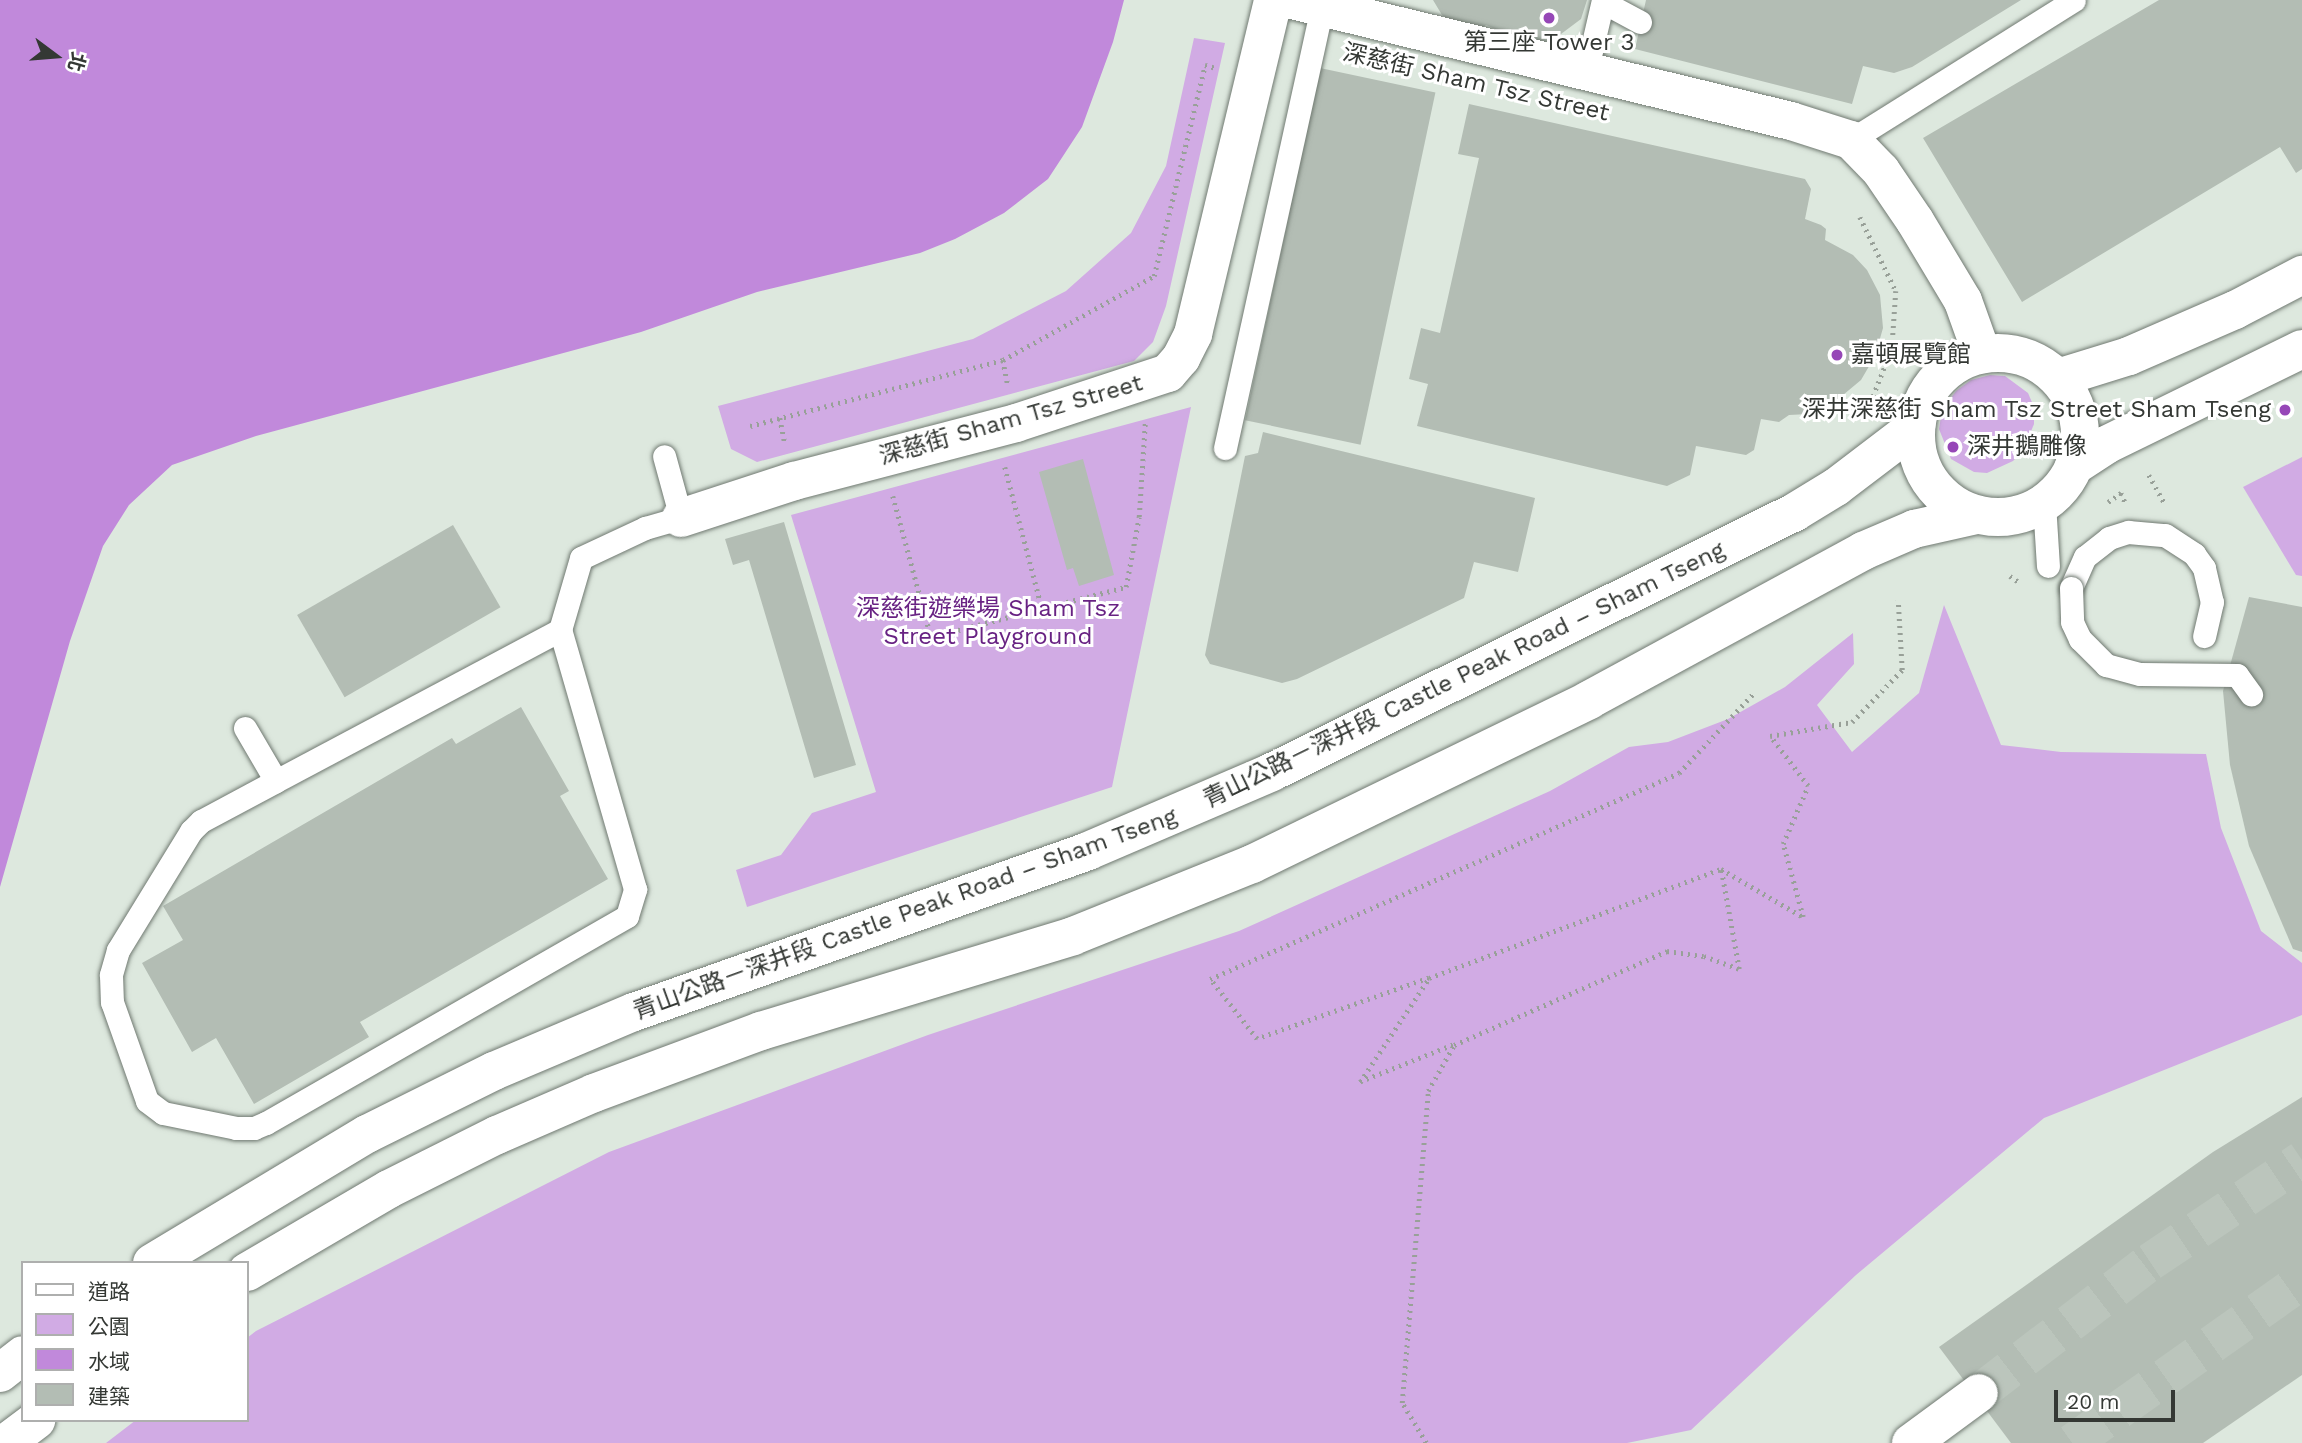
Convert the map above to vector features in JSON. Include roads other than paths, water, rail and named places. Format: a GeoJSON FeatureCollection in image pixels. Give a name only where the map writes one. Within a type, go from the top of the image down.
{"type":"FeatureCollection","features":[{"type":"Feature","properties":{"kind":"main road","name":"深慈街 Sham Tsz Street"},"geometry":{"type":"LineString","coordinates":[[681,518],[794,481],[1016,423],[1167,373],[1181,358],[1193,334],[1273,0]]}},
{"type":"Feature","properties":{"kind":"main road","name":"深慈街 Sham Tsz Street"},"geometry":{"type":"LineString","coordinates":[[1307,4],[1586,74],[1791,121],[1851,139]]}},
{"type":"Feature","properties":{"kind":"main road"},"geometry":{"type":"LineString","coordinates":[[1851,139],[1881,171],[1915,221],[1963,301],[1982,354]]}},
{"type":"Feature","properties":{"kind":"main road"},"geometry":{"type":"LineString","coordinates":[[2058,378],[2129,356],[2235,310],[2302,275]]}},
{"type":"Feature","properties":{"kind":"main road"},"geometry":{"type":"LineString","coordinates":[[2074,466],[2106,445],[2302,349]]}},
{"type":"Feature","properties":{"kind":"main road"},"geometry":{"type":"LineString","coordinates":[[2010,353],[2036,361],[2058,378],[2075,405],[2080,435],[2074,466],[2062,487],[2044,503],[2023,513],[2000,518],[1976,515],[1954,504],[1935,488],[1925,472],[1917,450],[1916,426],[1923,401],[1937,380],[1957,363],[1982,354],[2010,353]]}},
{"type":"Feature","properties":{"kind":"main road","name":"青山公路－深井段 Castle Peak Road – Sham Tseng"},"geometry":{"type":"LineString","coordinates":[[155,1261],[356,1140],[494,1071],[658,1003],[1088,851],[1272,772],[1795,512],[1836,487],[1916,426]]}},
{"type":"Feature","properties":{"kind":"main road"},"geometry":{"type":"LineString","coordinates":[[248,1271],[389,1189],[497,1135],[594,1093],[761,1031],[1073,936],[1239,869],[1589,700],[1863,551],[1914,529],[1976,515]]}},
{"type":"Feature","properties":{"kind":"main road"},"geometry":{"type":"LineString","coordinates":[[0,1373],[21,1357]]}},
{"type":"Feature","properties":{"kind":"main road"},"geometry":{"type":"LineString","coordinates":[[1911,1443],[1979,1393]]}},
{"type":"Feature","properties":{"kind":"main road"},"geometry":{"type":"LineString","coordinates":[[6,1443],[33,1422]]}},
{"type":"Feature","properties":{"kind":"lane"},"geometry":{"type":"LineString","coordinates":[[1851,139],[2074,0]]}},
{"type":"Feature","properties":{"kind":"lane"},"geometry":{"type":"LineString","coordinates":[[1586,74],[1603,1],[1640,22]]}},
{"type":"Feature","properties":{"kind":"lane"},"geometry":{"type":"LineString","coordinates":[[1225,448],[1307,4]]}},
{"type":"Feature","properties":{"kind":"lane"},"geometry":{"type":"LineString","coordinates":[[560,631],[276,780],[201,821],[191,831],[118,950],[111,975],[112,1002],[147,1101],[163,1113],[236,1128],[254,1128],[627,916],[635,889],[560,631],[580,558],[645,528],[681,518],[664,456]]}},
{"type":"Feature","properties":{"kind":"lane"},"geometry":{"type":"LineString","coordinates":[[2044,503],[2048,566]]}},
{"type":"Feature","properties":{"kind":"lane"},"geometry":{"type":"LineString","coordinates":[[2204,636],[2212,603],[2210,585],[2194,554],[2173,538],[2147,531],[2113,536],[2085,557],[2076,572],[2070,597],[2072,622],[2091,653],[2106,665],[2140,674],[2237,676],[2251,694]]}},
{"type":"Feature","properties":{"kind":"lane"},"geometry":{"type":"LineString","coordinates":[[245,728],[276,780]]}},
{"type":"Feature","properties":{"kind":"water"},"geometry":{"type":"Polygon","coordinates":[[[0,0],[1124,0],[1113,42],[1082,127],[1048,179],[1004,213],[955,239],[920,253],[757,292],[641,332],[256,436],[172,465],[129,505],[103,546],[70,641],[0,887],[0,0]]]}},
{"type":"Feature","properties":{"kind":"tunnel"},"geometry":{"type":"LineString","coordinates":[[1979,1393],[2150,1262],[2302,1160]]}},
{"type":"Feature","properties":{"kind":"tunnel"},"geometry":{"type":"LineString","coordinates":[[2072,1443],[2302,1281]]}},
{"type":"Feature","properties":{"kind":"place","name":"第三座 Tower 3"},"geometry":{"type":"Point","coordinates":[1549,18]}},
{"type":"Feature","properties":{"kind":"place","name":"嘉頓展覽館"},"geometry":{"type":"Point","coordinates":[1837,355]}},
{"type":"Feature","properties":{"kind":"place","name":"深井深慈街 Sham Tsz Street Sham Tseng"},"geometry":{"type":"Point","coordinates":[2285,410]}},
{"type":"Feature","properties":{"kind":"place","name":"深井鵝雕像"},"geometry":{"type":"Point","coordinates":[1953,447]}},
{"type":"Feature","properties":{"kind":"park label","name":"深慈街遊樂場 Sham Tsz Street Playground"},"geometry":{"type":"Point","coordinates":[988,623]}}]}
